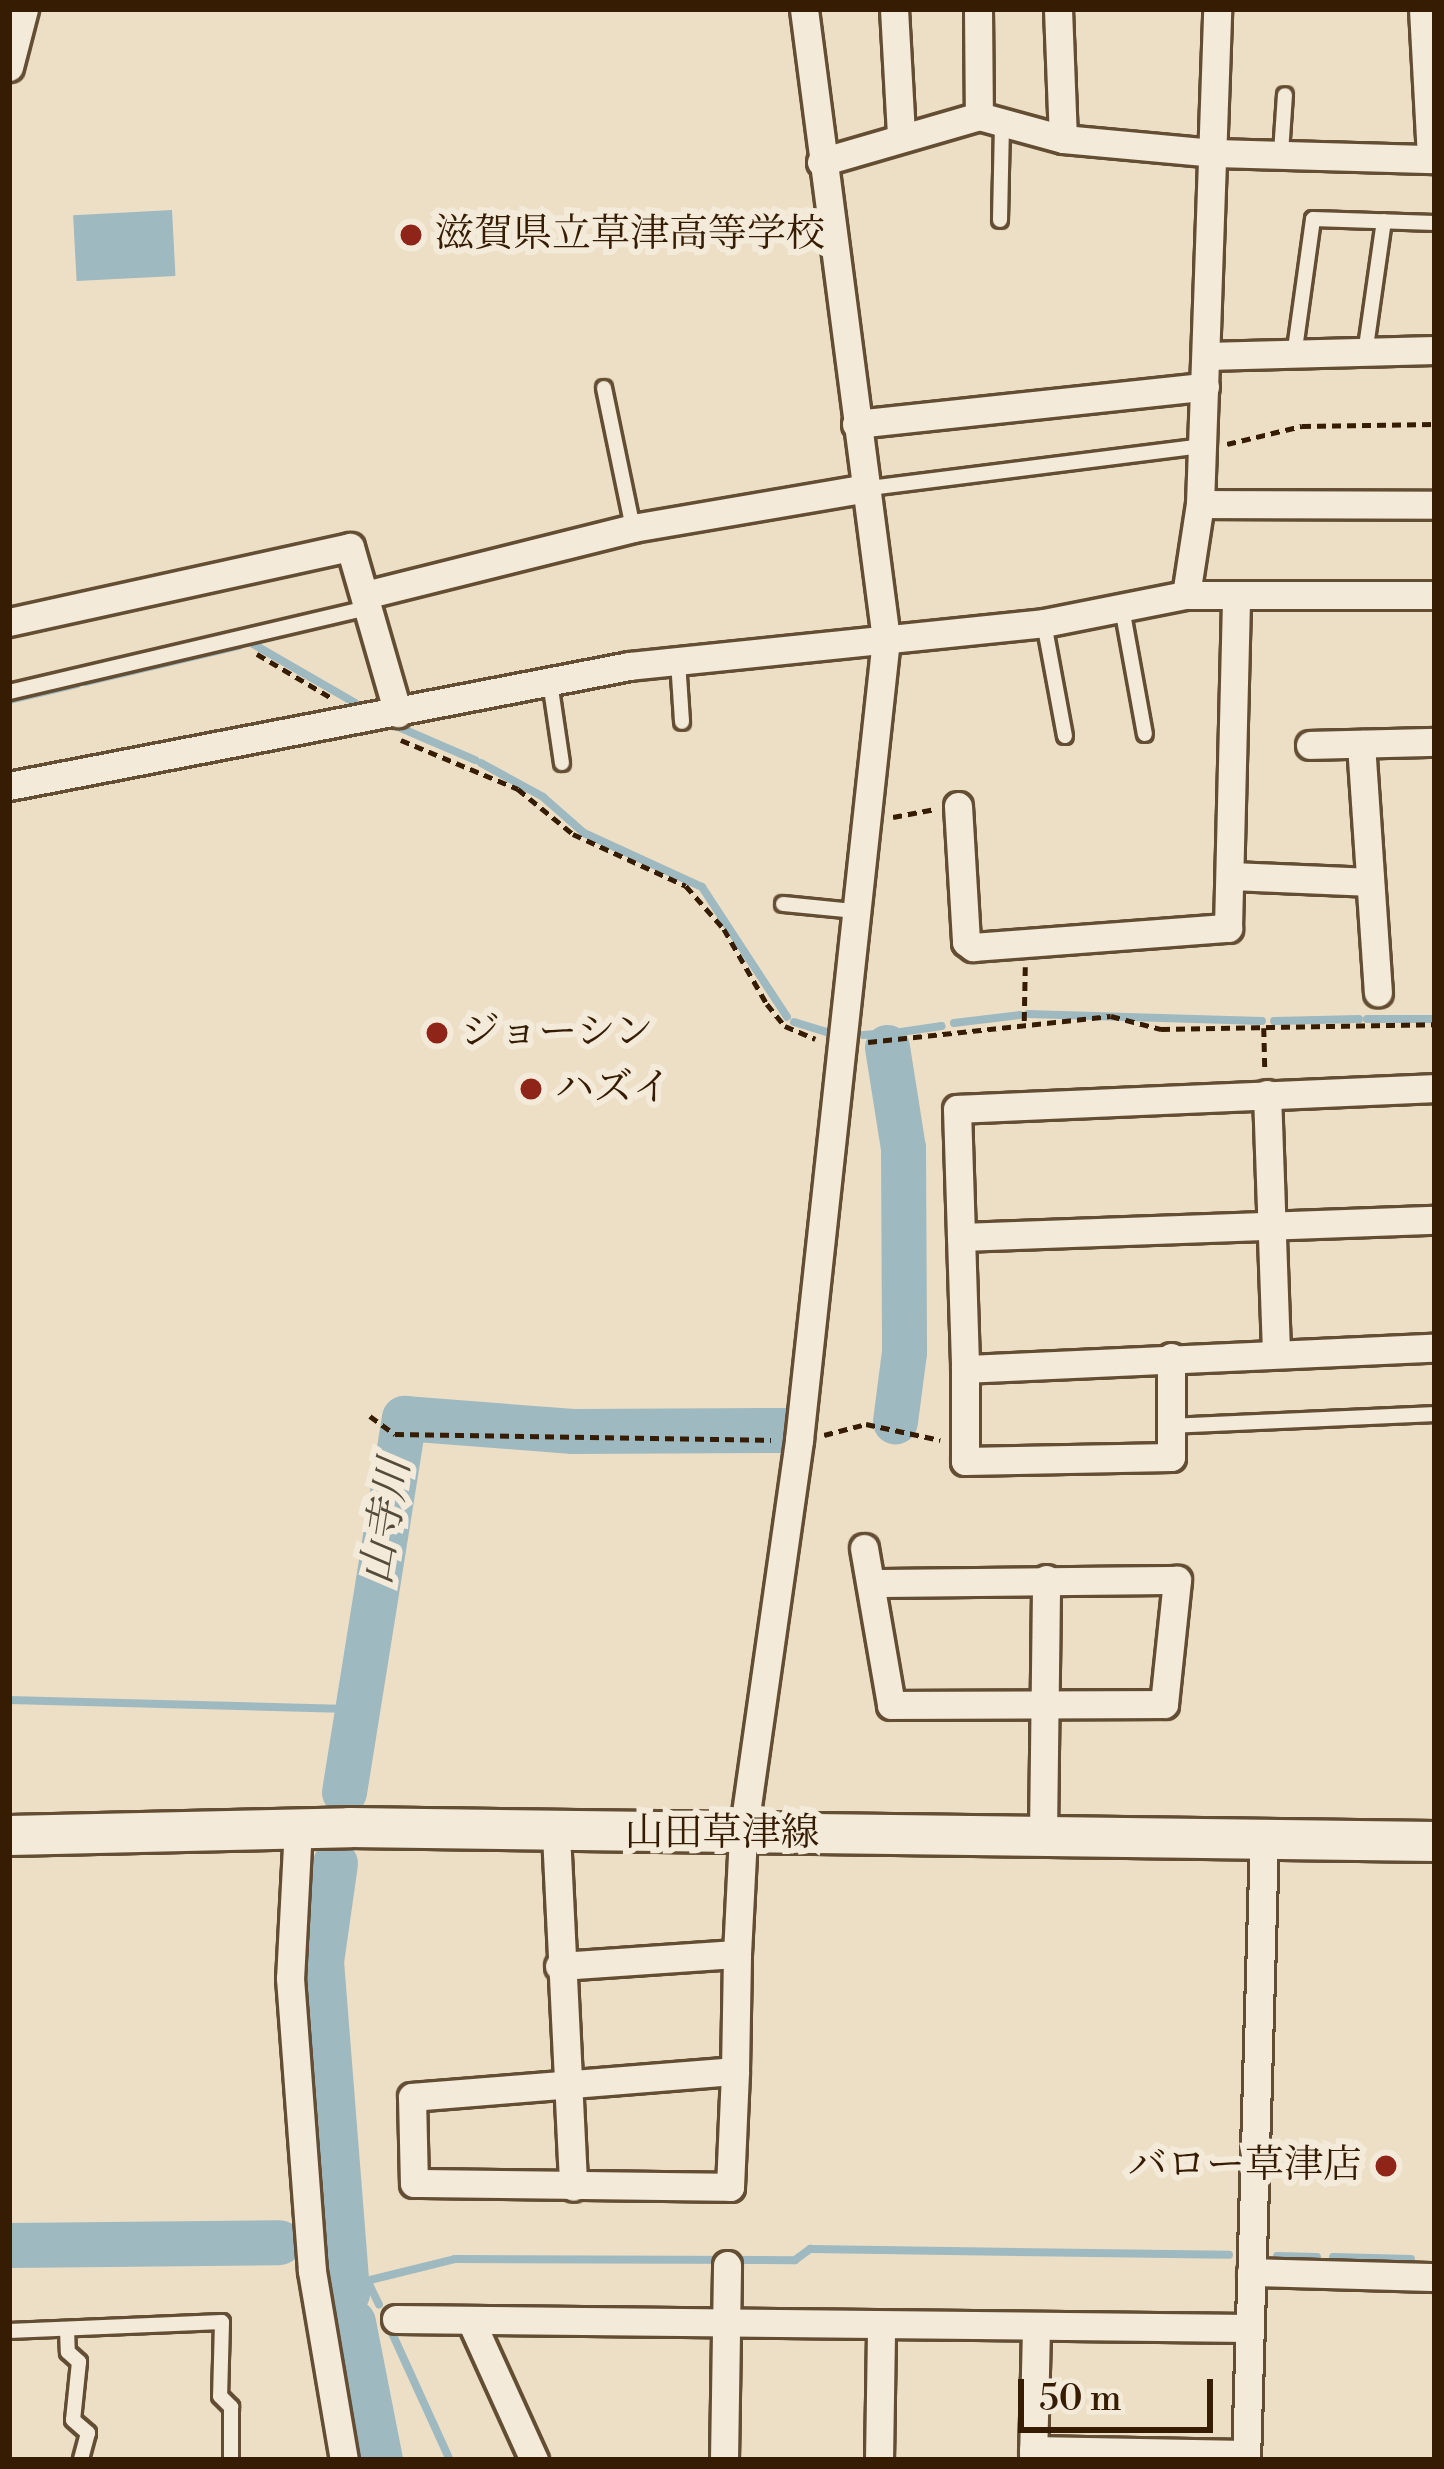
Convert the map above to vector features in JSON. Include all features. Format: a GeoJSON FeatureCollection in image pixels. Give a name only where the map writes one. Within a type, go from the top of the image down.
{"type":"FeatureCollection","features":[{"type":"Feature","properties":{"kind":"main road","name":"山田草津線"},"geometry":{"type":"LineString","coordinates":[[9,1834],[298,1827],[556,1834],[1435,1841]]}},
{"type":"Feature","properties":{"kind":"street"},"geometry":{"type":"LineString","coordinates":[[9,68],[24,9]]}},
{"type":"Feature","properties":{"kind":"street"},"geometry":{"type":"LineString","coordinates":[[735,2071],[410,2100],[417,2186],[730,2187],[735,2071],[742,1834],[799,1441],[886,639],[862,489],[804,9]]}},
{"type":"Feature","properties":{"kind":"street"},"geometry":{"type":"LineString","coordinates":[[894,9],[901,136]]}},
{"type":"Feature","properties":{"kind":"street"},"geometry":{"type":"LineString","coordinates":[[978,9],[991,120]]}},
{"type":"Feature","properties":{"kind":"street"},"geometry":{"type":"LineString","coordinates":[[1058,9],[1063,139]]}},
{"type":"Feature","properties":{"kind":"street"},"geometry":{"type":"LineString","coordinates":[[1186,595],[1209,446],[1205,387],[1217,9]]}},
{"type":"Feature","properties":{"kind":"street"},"geometry":{"type":"LineString","coordinates":[[821,162],[901,136],[991,120],[1063,139],[1215,153],[1433,159],[1423,9]]}},
{"type":"Feature","properties":{"kind":"street"},"geometry":{"type":"LineString","coordinates":[[1206,356],[1366,347],[1435,350]]}},
{"type":"Feature","properties":{"kind":"street"},"geometry":{"type":"LineString","coordinates":[[856,424],[1205,387]]}},
{"type":"Feature","properties":{"kind":"street"},"geometry":{"type":"LineString","coordinates":[[371,600],[633,528],[862,489]]}},
{"type":"Feature","properties":{"kind":"street"},"geometry":{"type":"LineString","coordinates":[[1200,504],[1435,506]]}},
{"type":"Feature","properties":{"kind":"street"},"geometry":{"type":"LineString","coordinates":[[9,622],[350,547],[371,600],[398,713]]}},
{"type":"Feature","properties":{"kind":"street"},"geometry":{"type":"LineString","coordinates":[[9,786],[678,661],[1044,622],[1186,595],[1435,595]]}},
{"type":"Feature","properties":{"kind":"street"},"geometry":{"type":"LineString","coordinates":[[958,806],[966,943],[1026,944],[1228,928],[1233,877],[1236,596]]}},
{"type":"Feature","properties":{"kind":"street"},"geometry":{"type":"LineString","coordinates":[[1310,745],[1435,742]]}},
{"type":"Feature","properties":{"kind":"street"},"geometry":{"type":"LineString","coordinates":[[1361,744],[1378,992]]}},
{"type":"Feature","properties":{"kind":"street"},"geometry":{"type":"LineString","coordinates":[[1233,877],[1370,882]]}},
{"type":"Feature","properties":{"kind":"street"},"geometry":{"type":"LineString","coordinates":[[1171,1357],[1171,1457],[965,1460],[957,1109],[1435,1088]]}},
{"type":"Feature","properties":{"kind":"street"},"geometry":{"type":"LineString","coordinates":[[1267,1094],[1276,1352]]}},
{"type":"Feature","properties":{"kind":"street"},"geometry":{"type":"LineString","coordinates":[[961,1237],[1435,1220]]}},
{"type":"Feature","properties":{"kind":"street"},"geometry":{"type":"LineString","coordinates":[[965,1369],[1435,1348]]}},
{"type":"Feature","properties":{"kind":"street"},"geometry":{"type":"LineString","coordinates":[[864,1548],[891,1705],[1164,1704],[1177,1580],[871,1583]]}},
{"type":"Feature","properties":{"kind":"street"},"geometry":{"type":"LineString","coordinates":[[1043,1835],[1050,1706],[1046,1579]]}},
{"type":"Feature","properties":{"kind":"street"},"geometry":{"type":"LineString","coordinates":[[298,1827],[290,1978],[312,2272],[344,2460]]}},
{"type":"Feature","properties":{"kind":"street"},"geometry":{"type":"LineString","coordinates":[[556,1834],[573,2187]]}},
{"type":"Feature","properties":{"kind":"street"},"geometry":{"type":"LineString","coordinates":[[1036,2330],[1033,2455],[1246,2457],[1264,1839]]}},
{"type":"Feature","properties":{"kind":"street"},"geometry":{"type":"LineString","coordinates":[[559,1966],[737,1954]]}},
{"type":"Feature","properties":{"kind":"street"},"geometry":{"type":"LineString","coordinates":[[724,2460],[727,2265]]}},
{"type":"Feature","properties":{"kind":"street"},"geometry":{"type":"LineString","coordinates":[[1251,2272],[1435,2277]]}},
{"type":"Feature","properties":{"kind":"street"},"geometry":{"type":"LineString","coordinates":[[396,2320],[1036,2330],[1249,2328]]}},
{"type":"Feature","properties":{"kind":"street"},"geometry":{"type":"LineString","coordinates":[[471,2321],[534,2460]]}},
{"type":"Feature","properties":{"kind":"street"},"geometry":{"type":"LineString","coordinates":[[879,2460],[881,2328]]}},
{"type":"Feature","properties":{"kind":"lane"},"geometry":{"type":"LineString","coordinates":[[1281,153],[1285,95]]}},
{"type":"Feature","properties":{"kind":"lane"},"geometry":{"type":"LineString","coordinates":[[991,120],[1000,220]]}},
{"type":"Feature","properties":{"kind":"lane"},"geometry":{"type":"LineString","coordinates":[[1295,349],[1312,219],[1435,223]]}},
{"type":"Feature","properties":{"kind":"lane"},"geometry":{"type":"LineString","coordinates":[[1366,347],[1384,221]]}},
{"type":"Feature","properties":{"kind":"lane"},"geometry":{"type":"LineString","coordinates":[[604,388],[633,528]]}},
{"type":"Feature","properties":{"kind":"lane"},"geometry":{"type":"LineString","coordinates":[[862,489],[1209,446]]}},
{"type":"Feature","properties":{"kind":"lane"},"geometry":{"type":"LineString","coordinates":[[9,692],[371,600]]}},
{"type":"Feature","properties":{"kind":"lane"},"geometry":{"type":"LineString","coordinates":[[1122,608],[1145,734]]}},
{"type":"Feature","properties":{"kind":"lane"},"geometry":{"type":"LineString","coordinates":[[1044,622],[1065,736]]}},
{"type":"Feature","properties":{"kind":"lane"},"geometry":{"type":"LineString","coordinates":[[678,661],[682,722]]}},
{"type":"Feature","properties":{"kind":"lane"},"geometry":{"type":"LineString","coordinates":[[550,682],[562,763]]}},
{"type":"Feature","properties":{"kind":"lane"},"geometry":{"type":"LineString","coordinates":[[783,904],[854,911]]}},
{"type":"Feature","properties":{"kind":"lane"},"geometry":{"type":"LineString","coordinates":[[1170,1426],[1435,1414]]}},
{"type":"Feature","properties":{"kind":"lane"},"geometry":{"type":"LineString","coordinates":[[9,2331],[222,2323],[220,2396],[231,2408],[231,2460]]}},
{"type":"Feature","properties":{"kind":"lane"},"geometry":{"type":"LineString","coordinates":[[67,2329],[68,2352],[79,2362],[73,2420],[88,2433],[81,2460]]}},
{"type":"Feature","properties":{"kind":"path"},"geometry":{"type":"LineString","coordinates":[[1209,446],[1302,426],[1435,424]]}},
{"type":"Feature","properties":{"kind":"path"},"geometry":{"type":"LineString","coordinates":[[864,823],[958,806]]}},
{"type":"Feature","properties":{"kind":"path"},"geometry":{"type":"LineString","coordinates":[[1024,1022],[1026,944]]}},
{"type":"Feature","properties":{"kind":"path"},"geometry":{"type":"LineString","coordinates":[[1264,1028],[1267,1094]]}},
{"type":"Feature","properties":{"kind":"path"},"geometry":{"type":"LineString","coordinates":[[370,1416],[395,1434],[799,1441],[866,1424],[964,1442]]}},
{"type":"Feature","properties":{"kind":"water"},"geometry":{"type":"Polygon","coordinates":[[[172,210],[175,276],[77,281],[73,215],[172,210]]]}},
{"type":"Feature","properties":{"kind":"waterway"},"geometry":{"type":"LineString","coordinates":[[253,644],[355,703]]}},
{"type":"Feature","properties":{"kind":"waterway"},"geometry":{"type":"LineString","coordinates":[[85,682],[239,646]]}},
{"type":"Feature","properties":{"kind":"waterway"},"geometry":{"type":"LineString","coordinates":[[9,700],[77,684]]}},
{"type":"Feature","properties":{"kind":"waterway"},"geometry":{"type":"LineString","coordinates":[[389,723],[475,760]]}},
{"type":"Feature","properties":{"kind":"waterway"},"geometry":{"type":"LineString","coordinates":[[481,763],[543,797],[584,833],[702,887],[787,1017]]}},
{"type":"Feature","properties":{"kind":"waterway"},"geometry":{"type":"LineString","coordinates":[[1028,1014],[1262,1021]]}},
{"type":"Feature","properties":{"kind":"waterway"},"geometry":{"type":"LineString","coordinates":[[954,1023],[1020,1015]]}},
{"type":"Feature","properties":{"kind":"waterway"},"geometry":{"type":"LineString","coordinates":[[1274,1021],[1359,1019]]}},
{"type":"Feature","properties":{"kind":"waterway"},"geometry":{"type":"LineString","coordinates":[[1367,1019],[1435,1019]]}},
{"type":"Feature","properties":{"kind":"waterway"},"geometry":{"type":"LineString","coordinates":[[794,1022],[829,1033]]}},
{"type":"Feature","properties":{"kind":"waterway"},"geometry":{"type":"LineString","coordinates":[[901,1032],[942,1026]]}},
{"type":"Feature","properties":{"kind":"waterway"},"geometry":{"type":"LineString","coordinates":[[863,1035],[894,1033]]}},
{"type":"Feature","properties":{"kind":"waterway","name":"山寺川"},"geometry":{"type":"LineString","coordinates":[[887,1047],[903,1148],[904,1352],[895,1421]]}},
{"type":"Feature","properties":{"kind":"waterway","name":"山寺川"},"geometry":{"type":"LineString","coordinates":[[344,1792],[404,1418],[573,1431],[787,1430]]}},
{"type":"Feature","properties":{"kind":"waterway"},"geometry":{"type":"LineString","coordinates":[[9,1700],[358,1709]]}},
{"type":"Feature","properties":{"kind":"waterway","name":"山寺川"},"geometry":{"type":"LineString","coordinates":[[335,1863],[321,1961],[347,2293]]}},
{"type":"Feature","properties":{"kind":"waterway","name":"山寺川"},"geometry":{"type":"LineString","coordinates":[[9,2245],[279,2242]]}},
{"type":"Feature","properties":{"kind":"waterway"},"geometry":{"type":"LineString","coordinates":[[346,2286],[455,2259],[795,2260],[810,2249],[1229,2255]]}},
{"type":"Feature","properties":{"kind":"waterway"},"geometry":{"type":"LineString","coordinates":[[1277,2256],[1317,2257]]}},
{"type":"Feature","properties":{"kind":"waterway"},"geometry":{"type":"LineString","coordinates":[[1333,2257],[1411,2259]]}},
{"type":"Feature","properties":{"kind":"waterway"},"geometry":{"type":"LineString","coordinates":[[368,2282],[379,2305]]}},
{"type":"Feature","properties":{"kind":"waterway"},"geometry":{"type":"LineString","coordinates":[[353,2322],[380,2460]]}},
{"type":"Feature","properties":{"kind":"waterway"},"geometry":{"type":"LineString","coordinates":[[392,2333],[450,2460]]}},
{"type":"Feature","properties":{"kind":"place","name":"滋賀県立草津高等学校"},"geometry":{"type":"Point","coordinates":[411,235]}},
{"type":"Feature","properties":{"kind":"place","name":"ジョーシン"},"geometry":{"type":"Point","coordinates":[437,1033]}},
{"type":"Feature","properties":{"kind":"place","name":"ハズイ"},"geometry":{"type":"Point","coordinates":[531,1089]}},
{"type":"Feature","properties":{"kind":"place","name":"バロー草津店"},"geometry":{"type":"Point","coordinates":[1386,2166]}}]}
